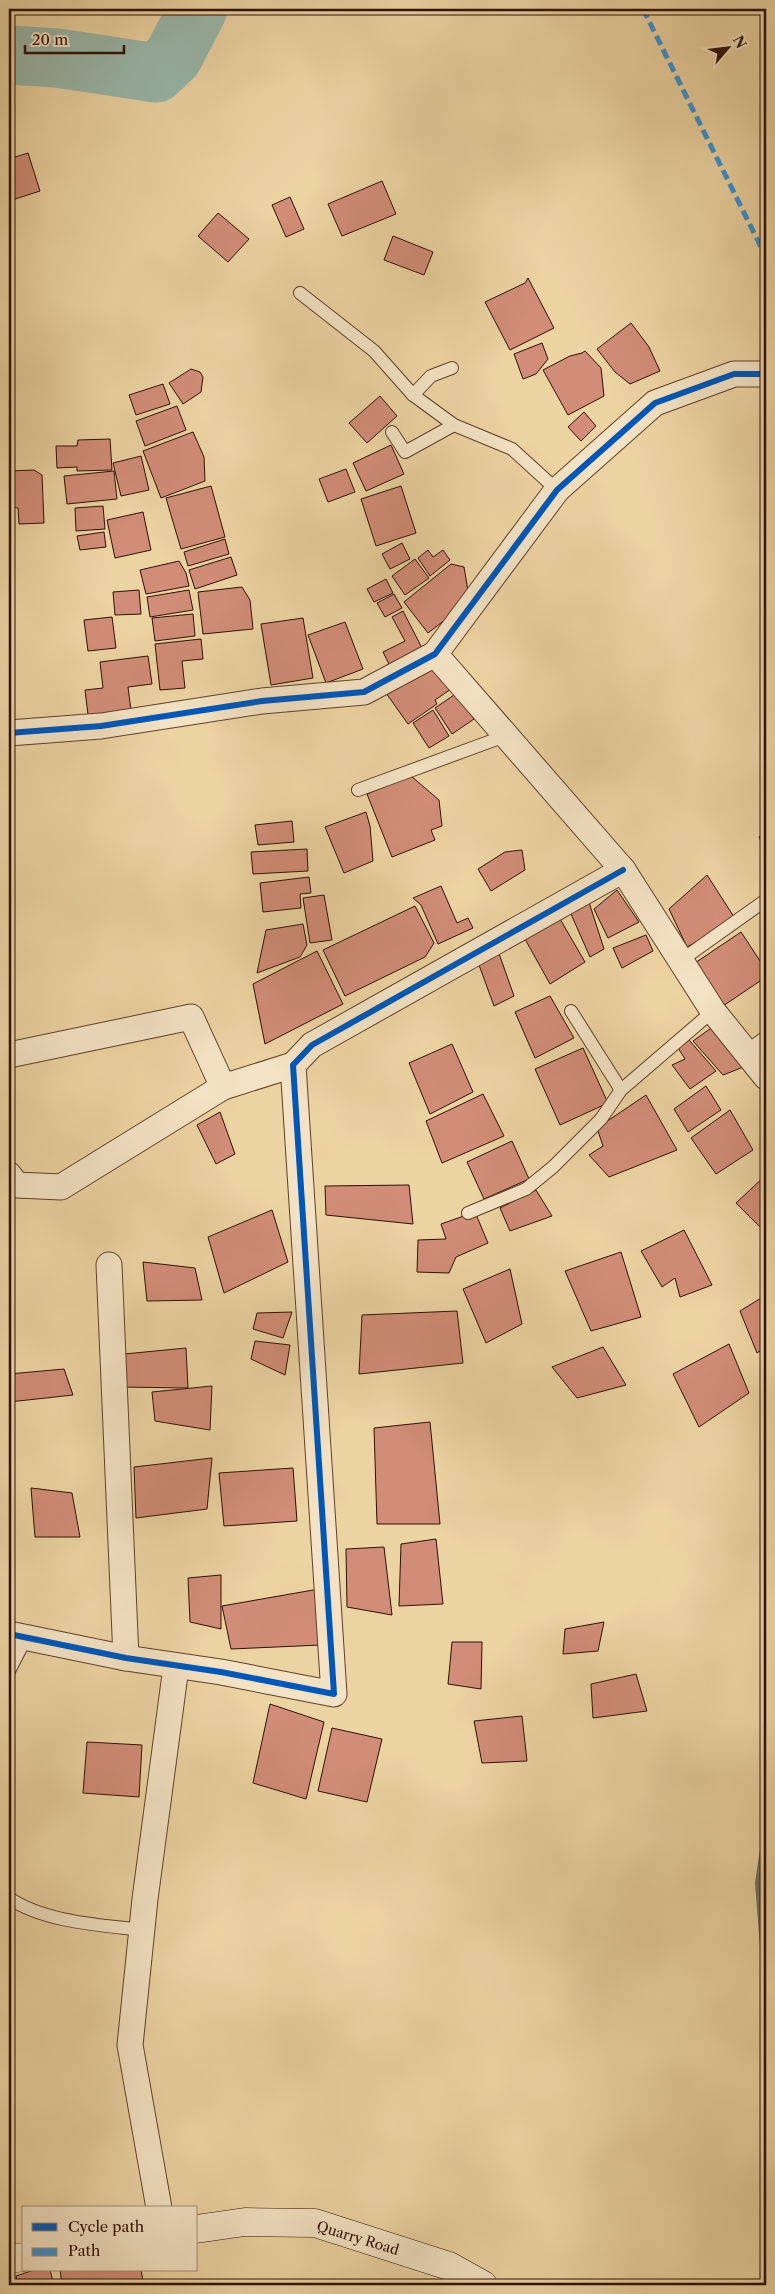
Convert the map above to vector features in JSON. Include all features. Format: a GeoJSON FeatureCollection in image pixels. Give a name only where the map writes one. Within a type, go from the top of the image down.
{"type":"FeatureCollection","features":[{"type":"Feature","properties":{"kind":"street"},"geometry":{"type":"LineString","coordinates":[[9,733],[101,726],[262,701],[364,692],[435,654],[557,490],[655,403],[734,374],[766,374]]}},
{"type":"Feature","properties":{"kind":"street"},"geometry":{"type":"LineString","coordinates":[[435,654],[622,870],[713,1011],[766,1076]]}},
{"type":"Feature","properties":{"kind":"street"},"geometry":{"type":"LineString","coordinates":[[9,1175],[17,1185],[61,1187],[223,1088],[293,1065],[312,1045],[622,870]]}},
{"type":"Feature","properties":{"kind":"street"},"geometry":{"type":"LineString","coordinates":[[9,1055],[192,1017],[223,1088]]}},
{"type":"Feature","properties":{"kind":"street"},"geometry":{"type":"LineString","coordinates":[[17,1636],[126,1658],[176,1667],[221,1672],[334,1694],[293,1065]]}},
{"type":"Feature","properties":{"kind":"street"},"geometry":{"type":"LineString","coordinates":[[109,1265],[126,1658]]}},
{"type":"Feature","properties":{"kind":"street"},"geometry":{"type":"LineString","coordinates":[[159,2206],[130,2045],[142,1930],[176,1667]]}},
{"type":"Feature","properties":{"kind":"street","name":"Quarry Road"},"geometry":{"type":"LineString","coordinates":[[198,2229],[245,2222],[315,2224],[449,2266],[484,2285]]}},
{"type":"Feature","properties":{"kind":"street"},"geometry":{"type":"LineString","coordinates":[[9,2259],[22,2257]]}},
{"type":"Feature","properties":{"kind":"lane"},"geometry":{"type":"LineString","coordinates":[[300,293],[374,351],[413,395],[454,426],[512,449],[557,490]]}},
{"type":"Feature","properties":{"kind":"lane"},"geometry":{"type":"LineString","coordinates":[[413,395],[431,376],[452,368]]}},
{"type":"Feature","properties":{"kind":"lane"},"geometry":{"type":"LineString","coordinates":[[392,432],[405,452],[454,426]]}},
{"type":"Feature","properties":{"kind":"lane"},"geometry":{"type":"LineString","coordinates":[[358,790],[505,736]]}},
{"type":"Feature","properties":{"kind":"lane"},"geometry":{"type":"LineString","coordinates":[[680,961],[766,900]]}},
{"type":"Feature","properties":{"kind":"lane"},"geometry":{"type":"LineString","coordinates":[[571,1011],[621,1090]]}},
{"type":"Feature","properties":{"kind":"lane"},"geometry":{"type":"LineString","coordinates":[[468,1213],[526,1189],[553,1167],[601,1119],[621,1090],[713,1011]]}},
{"type":"Feature","properties":{"kind":"lane"},"geometry":{"type":"LineString","coordinates":[[745,1052],[766,1037]]}},
{"type":"Feature","properties":{"kind":"lane"},"geometry":{"type":"LineString","coordinates":[[9,1671],[17,1636]]}},
{"type":"Feature","properties":{"kind":"lane"},"geometry":{"type":"LineString","coordinates":[[9,1898],[21,1907],[76,1922],[142,1930]]}},
{"type":"Feature","properties":{"kind":"building"},"geometry":{"type":"Polygon","coordinates":[[[28,153],[40,191],[9,201],[9,159],[28,153]]]}},
{"type":"Feature","properties":{"kind":"building"},"geometry":{"type":"Polygon","coordinates":[[[382,181],[396,214],[342,236],[328,204],[382,181]]]}},
{"type":"Feature","properties":{"kind":"building"},"geometry":{"type":"Polygon","coordinates":[[[290,197],[304,229],[286,237],[272,205],[290,197]]]}},
{"type":"Feature","properties":{"kind":"building"},"geometry":{"type":"Polygon","coordinates":[[[218,213],[249,239],[228,262],[198,236],[218,213]]]}},
{"type":"Feature","properties":{"kind":"building"},"geometry":{"type":"Polygon","coordinates":[[[393,236],[433,252],[424,275],[384,260],[393,236]]]}},
{"type":"Feature","properties":{"kind":"building"},"geometry":{"type":"Polygon","coordinates":[[[528,278],[554,328],[510,350],[485,302],[525,283],[528,278]]]}},
{"type":"Feature","properties":{"kind":"building"},"geometry":{"type":"Polygon","coordinates":[[[631,323],[649,347],[660,371],[630,384],[615,372],[597,349],[631,323]]]}},
{"type":"Feature","properties":{"kind":"building"},"geometry":{"type":"Polygon","coordinates":[[[542,343],[548,359],[536,374],[523,379],[514,354],[542,343]]]}},
{"type":"Feature","properties":{"kind":"building"},"geometry":{"type":"Polygon","coordinates":[[[585,351],[601,368],[604,396],[568,415],[543,370],[570,356],[585,351]]]}},
{"type":"Feature","properties":{"kind":"building"},"geometry":{"type":"Polygon","coordinates":[[[191,369],[200,372],[203,377],[201,392],[183,404],[169,383],[191,369]]]}},
{"type":"Feature","properties":{"kind":"building"},"geometry":{"type":"Polygon","coordinates":[[[163,384],[170,404],[136,415],[129,395],[163,384]]]}},
{"type":"Feature","properties":{"kind":"building"},"geometry":{"type":"Polygon","coordinates":[[[380,396],[397,416],[367,443],[349,423],[380,396]]]}},
{"type":"Feature","properties":{"kind":"building"},"geometry":{"type":"Polygon","coordinates":[[[177,406],[186,430],[145,446],[136,421],[177,406]]]}},
{"type":"Feature","properties":{"kind":"building"},"geometry":{"type":"Polygon","coordinates":[[[584,412],[596,426],[581,441],[568,427],[584,412]]]}},
{"type":"Feature","properties":{"kind":"building"},"geometry":{"type":"Polygon","coordinates":[[[193,432],[204,457],[205,481],[161,498],[143,451],[193,432]]]}},
{"type":"Feature","properties":{"kind":"building"},"geometry":{"type":"Polygon","coordinates":[[[110,439],[112,470],[77,471],[77,467],[57,468],[56,446],[77,446],[78,440],[110,439]]]}},
{"type":"Feature","properties":{"kind":"building"},"geometry":{"type":"Polygon","coordinates":[[[391,445],[404,474],[366,491],[353,463],[391,445]]]}},
{"type":"Feature","properties":{"kind":"building"},"geometry":{"type":"Polygon","coordinates":[[[141,456],[149,490],[121,496],[113,463],[141,456]]]}},
{"type":"Feature","properties":{"kind":"building"},"geometry":{"type":"Polygon","coordinates":[[[346,469],[355,492],[328,502],[319,479],[346,469]]]}},
{"type":"Feature","properties":{"kind":"building"},"geometry":{"type":"Polygon","coordinates":[[[34,470],[42,475],[44,523],[19,524],[18,508],[9,507],[9,471],[34,470]]]}},
{"type":"Feature","properties":{"kind":"building"},"geometry":{"type":"Polygon","coordinates":[[[114,471],[117,499],[67,504],[64,476],[114,471]]]}},
{"type":"Feature","properties":{"kind":"building"},"geometry":{"type":"Polygon","coordinates":[[[211,486],[225,537],[181,549],[166,498],[211,486]]]}},
{"type":"Feature","properties":{"kind":"building"},"geometry":{"type":"Polygon","coordinates":[[[401,486],[416,533],[376,546],[361,499],[401,486]]]}},
{"type":"Feature","properties":{"kind":"building"},"geometry":{"type":"Polygon","coordinates":[[[103,506],[105,529],[76,531],[75,508],[103,506]]]}},
{"type":"Feature","properties":{"kind":"building"},"geometry":{"type":"Polygon","coordinates":[[[143,512],[151,550],[115,558],[107,520],[143,512]]]}},
{"type":"Feature","properties":{"kind":"building"},"geometry":{"type":"Polygon","coordinates":[[[104,532],[106,547],[80,550],[77,536],[104,532]]]}},
{"type":"Feature","properties":{"kind":"building"},"geometry":{"type":"Polygon","coordinates":[[[225,539],[229,554],[188,566],[184,552],[225,539]]]}},
{"type":"Feature","properties":{"kind":"building"},"geometry":{"type":"Polygon","coordinates":[[[402,543],[410,559],[390,569],[382,554],[402,543]]]}},
{"type":"Feature","properties":{"kind":"building"},"geometry":{"type":"Polygon","coordinates":[[[428,550],[433,557],[443,550],[450,560],[430,576],[418,558],[428,550]]]}},
{"type":"Feature","properties":{"kind":"building"},"geometry":{"type":"Polygon","coordinates":[[[231,557],[237,575],[195,589],[189,570],[231,557]]]}},
{"type":"Feature","properties":{"kind":"building"},"geometry":{"type":"Polygon","coordinates":[[[415,559],[429,578],[405,595],[392,576],[415,559]]]}},
{"type":"Feature","properties":{"kind":"building"},"geometry":{"type":"Polygon","coordinates":[[[179,561],[186,573],[189,586],[146,594],[140,570],[179,561]]]}},
{"type":"Feature","properties":{"kind":"building"},"geometry":{"type":"Polygon","coordinates":[[[451,564],[464,567],[468,591],[446,619],[428,633],[404,602],[451,564]]]}},
{"type":"Feature","properties":{"kind":"building"},"geometry":{"type":"Polygon","coordinates":[[[386,579],[393,593],[374,602],[367,589],[386,579]]]}},
{"type":"Feature","properties":{"kind":"building"},"geometry":{"type":"Polygon","coordinates":[[[242,587],[250,600],[253,629],[203,634],[198,592],[242,587]]]}},
{"type":"Feature","properties":{"kind":"building"},"geometry":{"type":"Polygon","coordinates":[[[139,590],[141,614],[115,615],[113,592],[139,590]]]}},
{"type":"Feature","properties":{"kind":"building"},"geometry":{"type":"Polygon","coordinates":[[[189,590],[193,610],[150,617],[147,597],[189,590]]]}},
{"type":"Feature","properties":{"kind":"building"},"geometry":{"type":"Polygon","coordinates":[[[394,594],[402,608],[385,617],[377,603],[394,594]]]}},
{"type":"Feature","properties":{"kind":"building"},"geometry":{"type":"Polygon","coordinates":[[[403,611],[424,652],[391,668],[383,652],[405,641],[392,617],[403,611]]]}},
{"type":"Feature","properties":{"kind":"building"},"geometry":{"type":"Polygon","coordinates":[[[193,614],[195,636],[155,641],[152,618],[193,614]]]}},
{"type":"Feature","properties":{"kind":"building"},"geometry":{"type":"Polygon","coordinates":[[[112,617],[116,648],[88,651],[84,620],[112,617]]]}},
{"type":"Feature","properties":{"kind":"building"},"geometry":{"type":"Polygon","coordinates":[[[303,618],[313,678],[271,685],[261,624],[303,618]]]}},
{"type":"Feature","properties":{"kind":"building"},"geometry":{"type":"Polygon","coordinates":[[[345,622],[363,669],[326,683],[308,635],[345,622]]]}},
{"type":"Feature","properties":{"kind":"building"},"geometry":{"type":"Polygon","coordinates":[[[201,639],[203,659],[182,661],[185,688],[160,690],[155,644],[201,639]]]}},
{"type":"Feature","properties":{"kind":"building"},"geometry":{"type":"Polygon","coordinates":[[[148,656],[152,684],[128,687],[132,718],[89,723],[85,690],[103,688],[100,662],[148,656]]]}},
{"type":"Feature","properties":{"kind":"building"},"geometry":{"type":"Polygon","coordinates":[[[435,660],[454,687],[435,700],[437,704],[408,724],[386,693],[435,660]]]}},
{"type":"Feature","properties":{"kind":"building"},"geometry":{"type":"Polygon","coordinates":[[[457,693],[474,719],[452,734],[435,708],[457,693]]]}},
{"type":"Feature","properties":{"kind":"building"},"geometry":{"type":"Polygon","coordinates":[[[433,710],[449,736],[429,748],[413,723],[433,710]]]}},
{"type":"Feature","properties":{"kind":"building"},"geometry":{"type":"Polygon","coordinates":[[[411,776],[439,800],[442,826],[431,830],[435,840],[392,857],[367,794],[411,776]]]}},
{"type":"Feature","properties":{"kind":"building"},"geometry":{"type":"Polygon","coordinates":[[[366,812],[370,826],[373,861],[344,873],[325,827],[366,812]]]}},
{"type":"Feature","properties":{"kind":"building"},"geometry":{"type":"Polygon","coordinates":[[[292,821],[294,842],[258,845],[255,825],[292,821]]]}},
{"type":"Feature","properties":{"kind":"building"},"geometry":{"type":"Polygon","coordinates":[[[766,830],[766,850],[759,837],[766,830]]]}},
{"type":"Feature","properties":{"kind":"building"},"geometry":{"type":"Polygon","coordinates":[[[307,849],[308,871],[253,874],[251,852],[307,849]]]}},
{"type":"Feature","properties":{"kind":"building"},"geometry":{"type":"Polygon","coordinates":[[[522,850],[525,870],[491,891],[478,869],[505,852],[522,850]]]}},
{"type":"Feature","properties":{"kind":"building"},"geometry":{"type":"Polygon","coordinates":[[[707,875],[736,920],[687,947],[669,909],[707,875]]]}},
{"type":"Feature","properties":{"kind":"building"},"geometry":{"type":"Polygon","coordinates":[[[309,877],[311,893],[300,894],[301,908],[263,912],[260,883],[309,877]]]}},
{"type":"Feature","properties":{"kind":"building"},"geometry":{"type":"Polygon","coordinates":[[[441,886],[457,923],[468,918],[473,928],[438,944],[421,905],[413,898],[441,886]]]}},
{"type":"Feature","properties":{"kind":"building"},"geometry":{"type":"Polygon","coordinates":[[[617,890],[639,922],[608,938],[594,909],[617,890]]]}},
{"type":"Feature","properties":{"kind":"building"},"geometry":{"type":"Polygon","coordinates":[[[324,895],[332,940],[310,943],[303,898],[324,895]]]}},
{"type":"Feature","properties":{"kind":"building"},"geometry":{"type":"Polygon","coordinates":[[[587,896],[604,949],[590,957],[567,905],[587,896]]]}},
{"type":"Feature","properties":{"kind":"building"},"geometry":{"type":"Polygon","coordinates":[[[415,906],[434,943],[425,957],[345,996],[323,950],[415,906]]]}},
{"type":"Feature","properties":{"kind":"building"},"geometry":{"type":"Polygon","coordinates":[[[560,919],[585,962],[550,984],[525,939],[560,919]]]}},
{"type":"Feature","properties":{"kind":"building"},"geometry":{"type":"Polygon","coordinates":[[[303,924],[307,945],[300,957],[257,973],[266,930],[303,924]]]}},
{"type":"Feature","properties":{"kind":"building"},"geometry":{"type":"Polygon","coordinates":[[[741,932],[766,970],[766,977],[720,1008],[692,965],[741,932]]]}},
{"type":"Feature","properties":{"kind":"building"},"geometry":{"type":"Polygon","coordinates":[[[646,935],[653,951],[622,968],[613,948],[646,935]]]}},
{"type":"Feature","properties":{"kind":"building"},"geometry":{"type":"Polygon","coordinates":[[[496,945],[514,996],[494,1006],[475,954],[496,945]]]}},
{"type":"Feature","properties":{"kind":"building"},"geometry":{"type":"Polygon","coordinates":[[[317,951],[343,1004],[265,1044],[253,984],[317,951]]]}},
{"type":"Feature","properties":{"kind":"building"},"geometry":{"type":"Polygon","coordinates":[[[550,996],[574,1038],[535,1058],[515,1012],[550,996]]]}},
{"type":"Feature","properties":{"kind":"building"},"geometry":{"type":"Polygon","coordinates":[[[714,1026],[746,1066],[723,1075],[693,1041],[714,1026]]]}},
{"type":"Feature","properties":{"kind":"building"},"geometry":{"type":"Polygon","coordinates":[[[689,1040],[716,1071],[690,1089],[672,1065],[685,1059],[678,1048],[689,1040]]]}},
{"type":"Feature","properties":{"kind":"building"},"geometry":{"type":"Polygon","coordinates":[[[452,1044],[473,1092],[430,1114],[409,1063],[452,1044]]]}},
{"type":"Feature","properties":{"kind":"building"},"geometry":{"type":"Polygon","coordinates":[[[583,1048],[608,1103],[560,1125],[535,1069],[583,1048]]]}},
{"type":"Feature","properties":{"kind":"building"},"geometry":{"type":"Polygon","coordinates":[[[706,1086],[721,1110],[688,1132],[674,1109],[706,1086]]]}},
{"type":"Feature","properties":{"kind":"building"},"geometry":{"type":"Polygon","coordinates":[[[483,1094],[504,1136],[442,1163],[426,1121],[483,1094]]]}},
{"type":"Feature","properties":{"kind":"building"},"geometry":{"type":"Polygon","coordinates":[[[646,1095],[677,1150],[609,1177],[589,1155],[603,1146],[597,1128],[646,1095]]]}},
{"type":"Feature","properties":{"kind":"building"},"geometry":{"type":"Polygon","coordinates":[[[730,1110],[753,1150],[716,1174],[691,1138],[730,1110]]]}},
{"type":"Feature","properties":{"kind":"building"},"geometry":{"type":"Polygon","coordinates":[[[220,1112],[235,1154],[216,1164],[197,1125],[220,1112]]]}},
{"type":"Feature","properties":{"kind":"building"},"geometry":{"type":"Polygon","coordinates":[[[512,1141],[529,1179],[484,1199],[467,1162],[512,1141]]]}},
{"type":"Feature","properties":{"kind":"building"},"geometry":{"type":"Polygon","coordinates":[[[766,1175],[766,1233],[736,1203],[766,1175]]]}},
{"type":"Feature","properties":{"kind":"building"},"geometry":{"type":"Polygon","coordinates":[[[409,1185],[413,1224],[326,1215],[325,1186],[409,1185]]]}},
{"type":"Feature","properties":{"kind":"building"},"geometry":{"type":"Polygon","coordinates":[[[536,1190],[552,1216],[510,1231],[500,1208],[536,1190]]]}},
{"type":"Feature","properties":{"kind":"building"},"geometry":{"type":"Polygon","coordinates":[[[272,1210],[288,1262],[224,1293],[208,1237],[272,1210]]]}},
{"type":"Feature","properties":{"kind":"building"},"geometry":{"type":"Polygon","coordinates":[[[475,1212],[488,1243],[456,1257],[449,1273],[417,1272],[418,1240],[446,1239],[441,1224],[475,1212]]]}},
{"type":"Feature","properties":{"kind":"building"},"geometry":{"type":"Polygon","coordinates":[[[684,1230],[712,1285],[680,1297],[675,1278],[662,1287],[641,1251],[684,1230]]]}},
{"type":"Feature","properties":{"kind":"building"},"geometry":{"type":"Polygon","coordinates":[[[621,1252],[641,1317],[591,1331],[565,1271],[621,1252]]]}},
{"type":"Feature","properties":{"kind":"building"},"geometry":{"type":"Polygon","coordinates":[[[143,1262],[195,1268],[202,1300],[147,1301],[143,1262]]]}},
{"type":"Feature","properties":{"kind":"building"},"geometry":{"type":"Polygon","coordinates":[[[510,1269],[522,1324],[486,1343],[463,1289],[510,1269]]]}},
{"type":"Feature","properties":{"kind":"building"},"geometry":{"type":"Polygon","coordinates":[[[766,1295],[766,1347],[757,1353],[740,1311],[766,1295]]]}},
{"type":"Feature","properties":{"kind":"building"},"geometry":{"type":"Polygon","coordinates":[[[457,1311],[463,1363],[359,1374],[362,1315],[457,1311]]]}},
{"type":"Feature","properties":{"kind":"building"},"geometry":{"type":"Polygon","coordinates":[[[292,1312],[283,1338],[253,1329],[257,1313],[292,1312]]]}},
{"type":"Feature","properties":{"kind":"building"},"geometry":{"type":"Polygon","coordinates":[[[255,1341],[290,1345],[285,1375],[251,1359],[255,1341]]]}},
{"type":"Feature","properties":{"kind":"building"},"geometry":{"type":"Polygon","coordinates":[[[729,1344],[749,1393],[699,1427],[673,1374],[729,1344]]]}},
{"type":"Feature","properties":{"kind":"building"},"geometry":{"type":"Polygon","coordinates":[[[603,1347],[626,1385],[577,1398],[552,1367],[603,1347]]]}},
{"type":"Feature","properties":{"kind":"building"},"geometry":{"type":"Polygon","coordinates":[[[186,1348],[188,1388],[120,1387],[114,1355],[186,1348]]]}},
{"type":"Feature","properties":{"kind":"building"},"geometry":{"type":"Polygon","coordinates":[[[64,1369],[73,1395],[9,1402],[9,1374],[64,1369]]]}},
{"type":"Feature","properties":{"kind":"building"},"geometry":{"type":"Polygon","coordinates":[[[212,1386],[210,1430],[155,1421],[152,1392],[212,1386]]]}},
{"type":"Feature","properties":{"kind":"building"},"geometry":{"type":"Polygon","coordinates":[[[430,1422],[440,1524],[377,1524],[374,1428],[430,1422]]]}},
{"type":"Feature","properties":{"kind":"building"},"geometry":{"type":"Polygon","coordinates":[[[212,1458],[207,1509],[136,1518],[134,1467],[212,1458]]]}},
{"type":"Feature","properties":{"kind":"building"},"geometry":{"type":"Polygon","coordinates":[[[293,1468],[297,1521],[224,1526],[219,1473],[293,1468]]]}},
{"type":"Feature","properties":{"kind":"building"},"geometry":{"type":"Polygon","coordinates":[[[31,1488],[72,1493],[80,1537],[35,1537],[31,1488]]]}},
{"type":"Feature","properties":{"kind":"building"},"geometry":{"type":"Polygon","coordinates":[[[436,1539],[443,1604],[399,1606],[401,1544],[436,1539]]]}},
{"type":"Feature","properties":{"kind":"building"},"geometry":{"type":"Polygon","coordinates":[[[384,1547],[392,1615],[347,1607],[346,1549],[384,1547]]]}},
{"type":"Feature","properties":{"kind":"building"},"geometry":{"type":"Polygon","coordinates":[[[221,1575],[221,1629],[190,1622],[188,1578],[221,1575]]]}},
{"type":"Feature","properties":{"kind":"building"},"geometry":{"type":"Polygon","coordinates":[[[319,1589],[321,1645],[231,1649],[222,1606],[319,1589]]]}},
{"type":"Feature","properties":{"kind":"building"},"geometry":{"type":"Polygon","coordinates":[[[604,1622],[598,1651],[563,1654],[565,1629],[604,1622]]]}},
{"type":"Feature","properties":{"kind":"building"},"geometry":{"type":"Polygon","coordinates":[[[452,1642],[482,1642],[481,1689],[448,1684],[452,1642]]]}},
{"type":"Feature","properties":{"kind":"building"},"geometry":{"type":"Polygon","coordinates":[[[636,1674],[647,1711],[593,1718],[591,1684],[636,1674]]]}},
{"type":"Feature","properties":{"kind":"building"},"geometry":{"type":"Polygon","coordinates":[[[270,1704],[324,1722],[306,1799],[253,1783],[270,1704]]]}},
{"type":"Feature","properties":{"kind":"building"},"geometry":{"type":"Polygon","coordinates":[[[522,1716],[527,1761],[482,1763],[474,1721],[522,1716]]]}},
{"type":"Feature","properties":{"kind":"building"},"geometry":{"type":"Polygon","coordinates":[[[332,1728],[382,1739],[367,1802],[318,1791],[332,1728]]]}},
{"type":"Feature","properties":{"kind":"building"},"geometry":{"type":"Polygon","coordinates":[[[87,1742],[142,1745],[139,1797],[83,1793],[87,1742]]]}},
{"type":"Feature","properties":{"kind":"building"},"geometry":{"type":"Polygon","coordinates":[[[28,2272],[51,2272],[54,2285],[18,2285],[16,2276],[28,2272]]]}},
{"type":"Feature","properties":{"kind":"building"},"geometry":{"type":"Polygon","coordinates":[[[60,2272],[141,2272],[143,2280],[119,2285],[62,2285],[60,2272]]]}},
{"type":"Feature","properties":{"kind":"waterway"},"geometry":{"type":"LineString","coordinates":[[9,55],[57,58],[156,73],[173,57],[198,9]]}},
{"type":"Feature","properties":{"kind":"waterway"},"geometry":{"type":"LineString","coordinates":[[766,1843],[760,1883],[766,1959]]}},
{"type":"Feature","properties":{"kind":"marked path"},"geometry":{"type":"LineString","coordinates":[[643,9],[766,257]]}},
{"type":"Feature","properties":{"kind":"cycle path"},"geometry":{"type":"LineString","coordinates":[[9,733],[101,726],[262,701],[364,692],[435,654],[557,490],[655,403],[734,374],[766,374]]}},
{"type":"Feature","properties":{"kind":"cycle path"},"geometry":{"type":"LineString","coordinates":[[9,1634],[126,1658],[221,1672],[334,1694],[293,1065],[312,1045],[623,870]]}}]}
